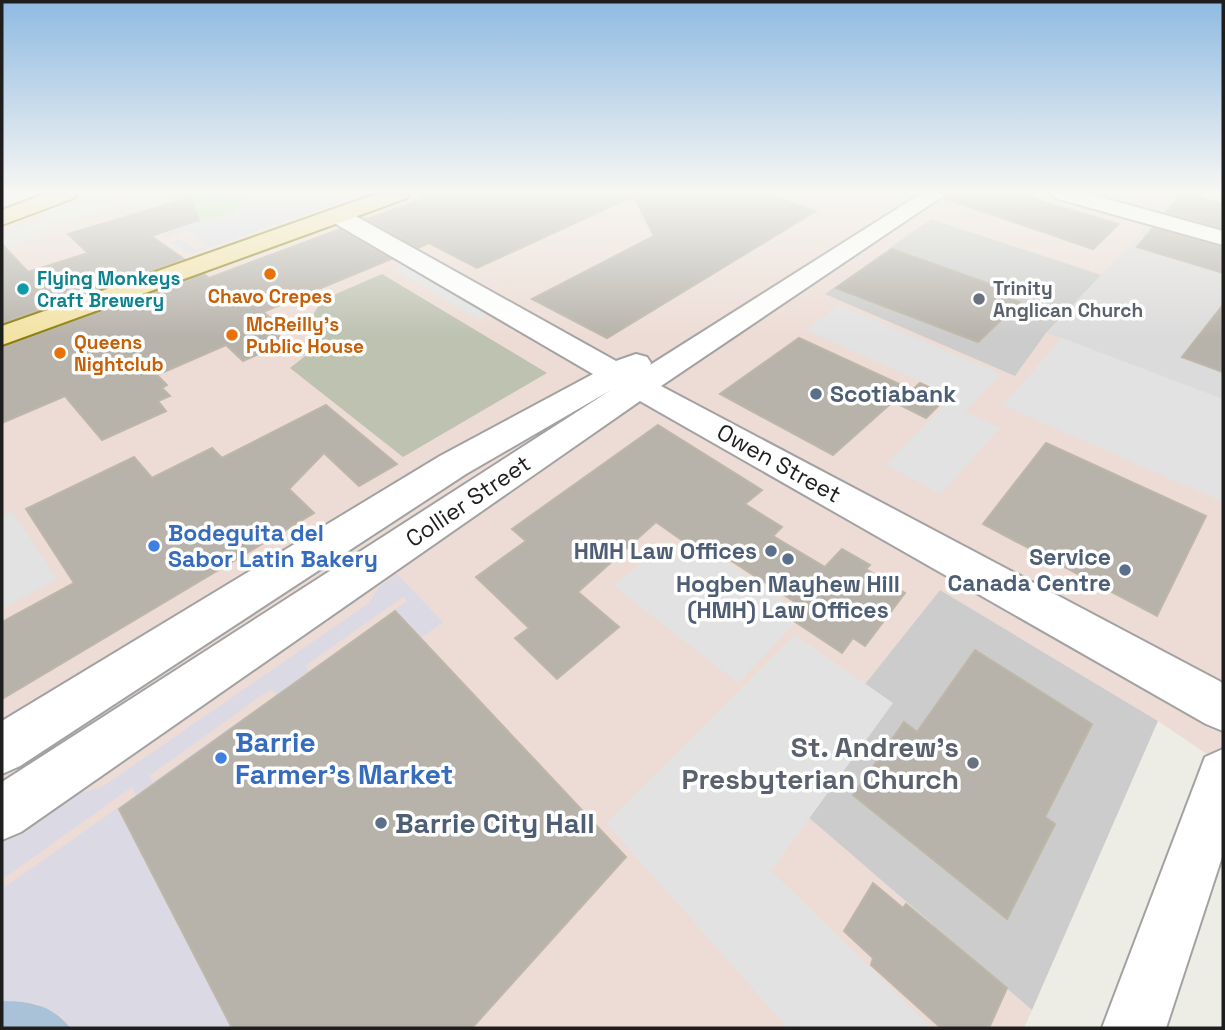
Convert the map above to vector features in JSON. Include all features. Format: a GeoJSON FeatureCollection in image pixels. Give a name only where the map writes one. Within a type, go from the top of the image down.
{"type":"FeatureCollection","features":[{"type":"Feature","properties":{"kind":"main road"},"geometry":{"type":"LineString","coordinates":[[2,336],[265,241]]}},
{"type":"Feature","properties":{"kind":"street","name":"Owen Street"},"geometry":{"type":"LineString","coordinates":[[383,241],[628,381],[1223,708]]}},
{"type":"Feature","properties":{"kind":"street","name":"Collier Street"},"geometry":{"type":"LineString","coordinates":[[2,813],[830,241]]}},
{"type":"Feature","properties":{"kind":"street","name":"Collier Street"},"geometry":{"type":"LineString","coordinates":[[2,749],[453,465],[628,381],[857,241]]}},
{"type":"Feature","properties":{"kind":"street"},"geometry":{"type":"LineString","coordinates":[[1134,1028],[1223,775]]}},
{"type":"Feature","properties":{"kind":"shaded area"},"geometry":{"type":"Polygon","coordinates":[[[2,241],[1132,241],[1047,333],[1223,401],[1223,765],[1158,721],[940,590],[779,792],[1032,1010],[1024,1028],[2,1028],[2,241]]]}},
{"type":"Feature","properties":{"kind":"shaded area"},"geometry":{"type":"Polygon","coordinates":[[[2,241],[24,241],[2,252],[2,241]]]}},
{"type":"Feature","properties":{"kind":"shaded area"},"geometry":{"type":"Polygon","coordinates":[[[183,241],[196,250],[209,246],[203,241],[227,241],[188,255],[172,242],[183,241]]]}},
{"type":"Feature","properties":{"kind":"shaded area"},"geometry":{"type":"Polygon","coordinates":[[[900,241],[998,241],[1101,275],[1046,333],[1015,376],[825,294],[900,241]]]}},
{"type":"Feature","properties":{"kind":"shaded area"},"geometry":{"type":"Polygon","coordinates":[[[1132,241],[1223,241],[1223,401],[1046,333],[1132,241]]]}},
{"type":"Feature","properties":{"kind":"shaded area"},"geometry":{"type":"Polygon","coordinates":[[[406,264],[491,314],[479,320],[394,269],[406,264]]]}},
{"type":"Feature","properties":{"kind":"shaded area"},"geometry":{"type":"Polygon","coordinates":[[[382,274],[547,373],[403,457],[290,368],[314,349],[314,313],[322,300],[382,274]]]}},
{"type":"Feature","properties":{"kind":"shaded area"},"geometry":{"type":"Polygon","coordinates":[[[839,305],[1001,374],[965,412],[1000,428],[941,494],[886,465],[953,396],[806,330],[839,305]]]}},
{"type":"Feature","properties":{"kind":"shaded area"},"geometry":{"type":"Polygon","coordinates":[[[1062,338],[1223,399],[1223,502],[1003,405],[1062,338]]]}},
{"type":"Feature","properties":{"kind":"shaded area"},"geometry":{"type":"Polygon","coordinates":[[[12,511],[57,579],[2,609],[2,516],[12,511]]]}},
{"type":"Feature","properties":{"kind":"shaded area"},"geometry":{"type":"Polygon","coordinates":[[[668,541],[692,559],[706,547],[803,614],[738,683],[614,586],[668,541]]]}},
{"type":"Feature","properties":{"kind":"shaded area"},"geometry":{"type":"Polygon","coordinates":[[[397,574],[443,622],[138,845],[232,1028],[70,1028],[62,1017],[36,1003],[2,1001],[2,839],[63,798],[102,787],[369,603],[379,587],[397,574]],[[403,597],[305,666],[309,671],[407,601],[403,597]],[[271,689],[149,776],[153,782],[276,695],[271,689]],[[132,787],[3,879],[5,887],[136,795],[132,787]]]}},
{"type":"Feature","properties":{"kind":"shaded area"},"geometry":{"type":"Polygon","coordinates":[[[940,590],[1158,721],[1032,1010],[779,792],[940,590]]]}},
{"type":"Feature","properties":{"kind":"shaded area"},"geometry":{"type":"Polygon","coordinates":[[[795,635],[893,703],[771,871],[932,1028],[788,1028],[606,823],[795,635]]]}},
{"type":"Feature","properties":{"kind":"water"},"geometry":{"type":"Polygon","coordinates":[[[2,1001],[22,1002],[48,1009],[70,1028],[2,1028],[2,1001]]]}},
{"type":"Feature","properties":{"kind":"building"},"geometry":{"type":"Polygon","coordinates":[[[75,241],[158,241],[184,259],[2,323],[2,244],[28,272],[88,253],[75,241]]]}},
{"type":"Feature","properties":{"kind":"building"},"geometry":{"type":"Polygon","coordinates":[[[308,241],[361,241],[391,259],[263,312],[279,324],[269,328],[286,342],[243,361],[226,345],[157,375],[167,385],[162,388],[170,396],[158,401],[166,411],[102,440],[65,396],[2,423],[2,347],[204,274],[209,278],[308,241]]]}},
{"type":"Feature","properties":{"kind":"building"},"geometry":{"type":"Polygon","coordinates":[[[406,241],[536,241],[477,268],[429,243],[418,248],[406,241]]]}},
{"type":"Feature","properties":{"kind":"building"},"geometry":{"type":"Polygon","coordinates":[[[644,241],[767,241],[607,338],[532,299],[644,241]]]}},
{"type":"Feature","properties":{"kind":"building"},"geometry":{"type":"Polygon","coordinates":[[[1070,241],[1101,241],[1093,249],[1070,241]]]}},
{"type":"Feature","properties":{"kind":"building"},"geometry":{"type":"Polygon","coordinates":[[[1142,241],[1201,241],[1223,247],[1223,273],[1137,247],[1142,241]]]}},
{"type":"Feature","properties":{"kind":"building","name":"Trinity Anglican Church"},"geometry":{"type":"Polygon","coordinates":[[[892,249],[1007,290],[1001,295],[1020,302],[978,342],[836,288],[892,249]]]}},
{"type":"Feature","properties":{"kind":"building"},"geometry":{"type":"Polygon","coordinates":[[[1223,305],[1223,372],[1182,357],[1223,305]]]}},
{"type":"Feature","properties":{"kind":"building","name":"Scotiabank"},"geometry":{"type":"Polygon","coordinates":[[[799,338],[908,388],[833,455],[720,394],[799,338]]]}},
{"type":"Feature","properties":{"kind":"building","name":"Scotiabank"},"geometry":{"type":"Polygon","coordinates":[[[920,383],[948,396],[926,418],[898,404],[920,383]]]}},
{"type":"Feature","properties":{"kind":"building","name":"Bodeguita del Sabor Latin Bakery"},"geometry":{"type":"Polygon","coordinates":[[[326,405],[397,464],[359,486],[324,453],[289,489],[314,513],[2,699],[2,622],[74,583],[26,509],[134,457],[152,478],[212,448],[222,458],[326,405]]]}},
{"type":"Feature","properties":{"kind":"building"},"geometry":{"type":"Polygon","coordinates":[[[658,425],[762,490],[745,504],[782,527],[773,536],[825,567],[842,549],[870,565],[866,569],[905,593],[865,646],[853,638],[842,653],[794,621],[804,608],[701,541],[693,548],[656,522],[578,592],[619,627],[557,679],[515,638],[529,628],[476,577],[526,541],[512,529],[658,425]]]}},
{"type":"Feature","properties":{"kind":"building","name":"Service Canada Centre"},"geometry":{"type":"Polygon","coordinates":[[[1046,443],[1206,516],[1157,616],[983,524],[1046,443]]]}},
{"type":"Feature","properties":{"kind":"building","name":"Barrie City Hall"},"geometry":{"type":"Polygon","coordinates":[[[395,611],[626,857],[472,1028],[232,1028],[119,809],[395,611]]]}},
{"type":"Feature","properties":{"kind":"building","name":"St. Andrew's Presbyterian Church"},"geometry":{"type":"Polygon","coordinates":[[[975,650],[1092,724],[1045,817],[1055,824],[1007,919],[853,795],[904,722],[917,732],[975,650]]]}},
{"type":"Feature","properties":{"kind":"building"},"geometry":{"type":"Polygon","coordinates":[[[873,883],[903,908],[906,904],[1007,988],[989,1028],[941,1028],[871,965],[873,958],[844,931],[873,883]]]}},
{"type":"Feature","properties":{"kind":"place","name":"Chavo Crepes"},"geometry":{"type":"Point","coordinates":[270,274]}},
{"type":"Feature","properties":{"kind":"place","name":"Flying Monkeys Craft Brewery"},"geometry":{"type":"Point","coordinates":[23,289]}},
{"type":"Feature","properties":{"kind":"place","name":"Trinity Anglican Church"},"geometry":{"type":"Point","coordinates":[979,299]}},
{"type":"Feature","properties":{"kind":"place","name":"McReilly's Public House"},"geometry":{"type":"Point","coordinates":[232,335]}},
{"type":"Feature","properties":{"kind":"place","name":"Queens Nightclub"},"geometry":{"type":"Point","coordinates":[60,353]}},
{"type":"Feature","properties":{"kind":"place","name":"Scotiabank"},"geometry":{"type":"Point","coordinates":[816,394]}},
{"type":"Feature","properties":{"kind":"place","name":"Bodeguita del Sabor Latin Bakery"},"geometry":{"type":"Point","coordinates":[154,546]}},
{"type":"Feature","properties":{"kind":"place","name":"HMH Law Offices"},"geometry":{"type":"Point","coordinates":[771,551]}},
{"type":"Feature","properties":{"kind":"place","name":"Hogben Mayhew Hill (HMH) Law Offices"},"geometry":{"type":"Point","coordinates":[788,559]}},
{"type":"Feature","properties":{"kind":"place","name":"Service Canada Centre"},"geometry":{"type":"Point","coordinates":[1125,570]}},
{"type":"Feature","properties":{"kind":"place","name":"Barrie Farmer's Market"},"geometry":{"type":"Point","coordinates":[221,758]}},
{"type":"Feature","properties":{"kind":"place","name":"St. Andrew's Presbyterian Church"},"geometry":{"type":"Point","coordinates":[973,763]}},
{"type":"Feature","properties":{"kind":"place","name":"Barrie City Hall"},"geometry":{"type":"Point","coordinates":[381,823]}}]}
